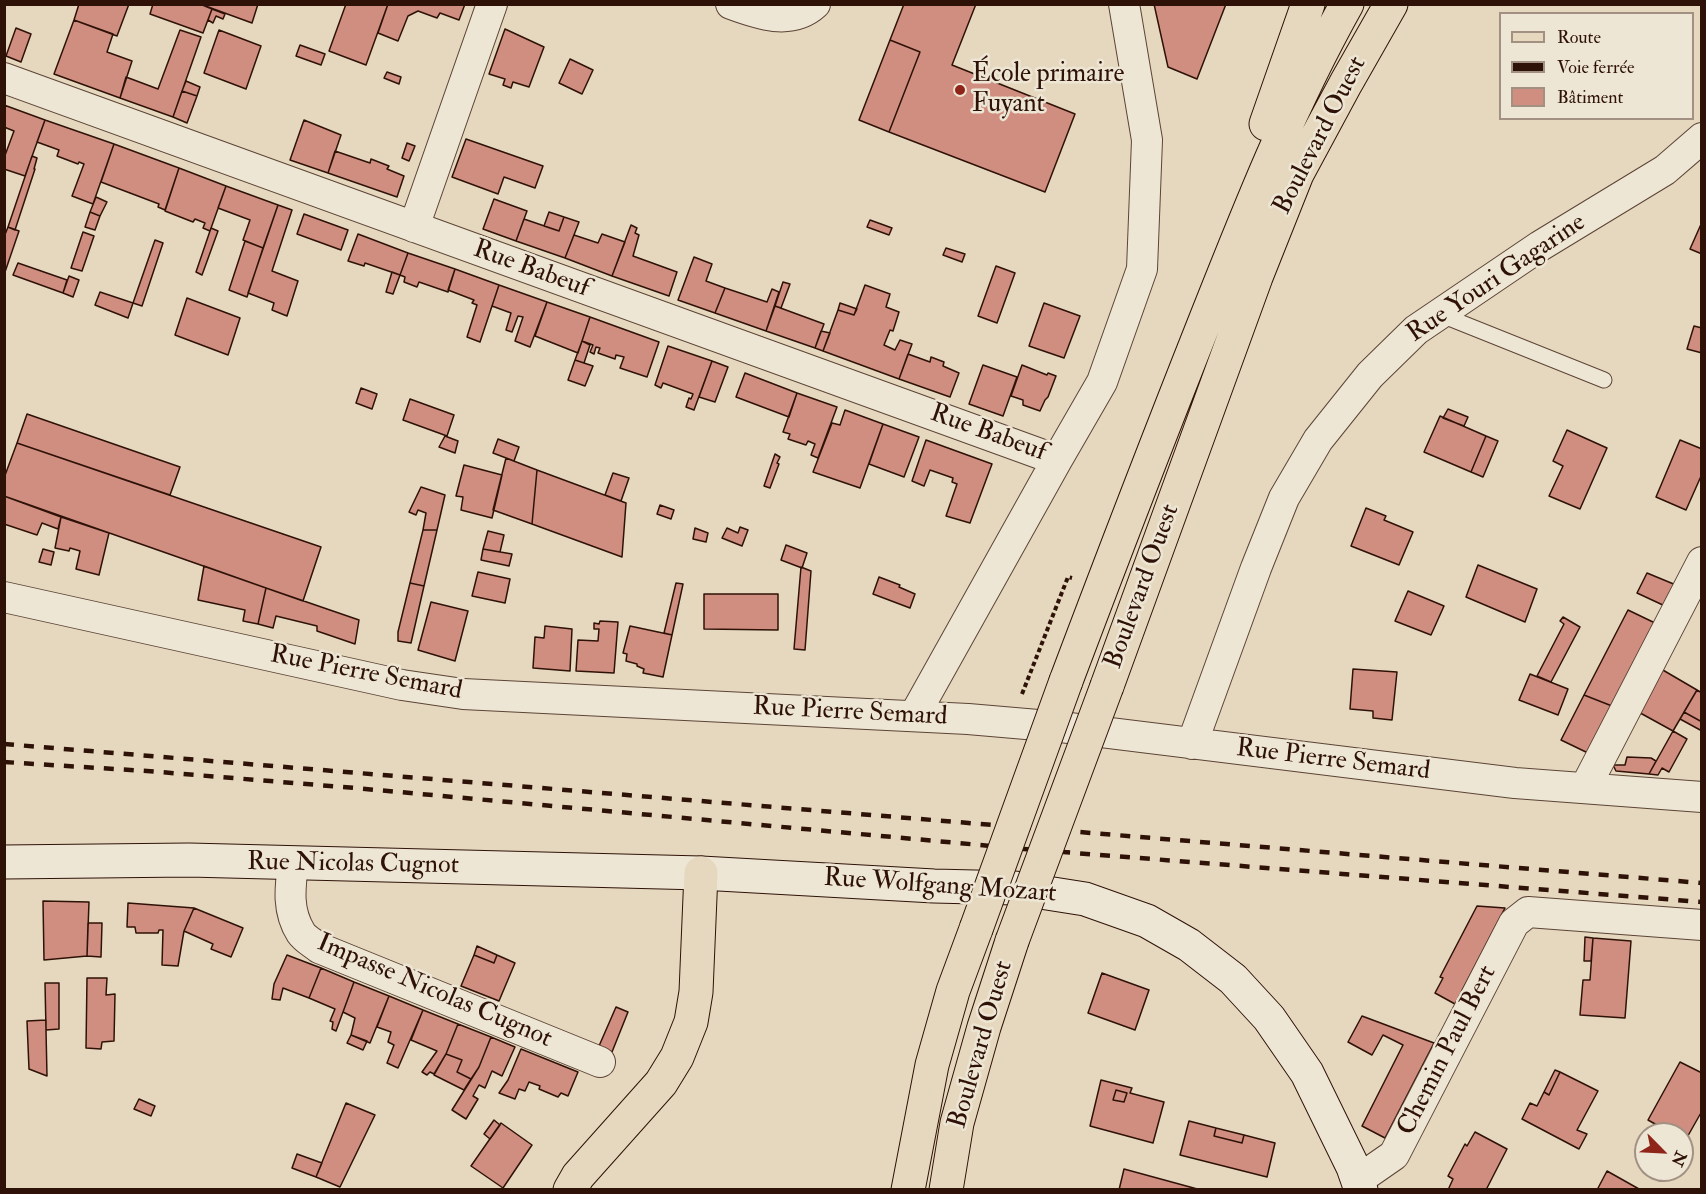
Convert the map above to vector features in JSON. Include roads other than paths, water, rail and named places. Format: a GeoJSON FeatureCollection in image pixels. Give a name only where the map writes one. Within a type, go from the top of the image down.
{"type":"FeatureCollection","features":[{"type":"Feature","properties":{"kind":"main road"},"geometry":{"type":"LineString","coordinates":[[1135,496],[1308,4]]}},
{"type":"Feature","properties":{"kind":"main road","name":"Boulevard Ouest"},"geometry":{"type":"LineString","coordinates":[[908,1190],[932,1065],[952,991],[1066,681],[1135,496],[1278,140],[1347,4]]}},
{"type":"Feature","properties":{"kind":"main road","name":"Boulevard Ouest"},"geometry":{"type":"LineString","coordinates":[[946,1190],[957,1123],[984,1027],[1012,941],[1256,277],[1297,174],[1391,4]]}},
{"type":"Feature","properties":{"kind":"main road"},"geometry":{"type":"LineString","coordinates":[[570,1190],[578,1176],[662,1083],[677,1057],[691,1022],[696,992],[700,873]]}},
{"type":"Feature","properties":{"kind":"main road"},"geometry":{"type":"LineString","coordinates":[[891,1190],[932,1065]]}},
{"type":"Feature","properties":{"kind":"street"},"geometry":{"type":"LineString","coordinates":[[414,227],[492,4]]}},
{"type":"Feature","properties":{"kind":"street"},"geometry":{"type":"LineString","coordinates":[[732,5],[776,17],[807,11],[815,4]]}},
{"type":"Feature","properties":{"kind":"street"},"geometry":{"type":"LineString","coordinates":[[914,716],[1102,382],[1142,269],[1147,140],[1124,4]]}},
{"type":"Feature","properties":{"kind":"street","name":"Rue Babeuf"},"geometry":{"type":"LineString","coordinates":[[4,78],[1057,459]]}},
{"type":"Feature","properties":{"kind":"street","name":"Rue Youri Gagarine"},"geometry":{"type":"LineString","coordinates":[[1192,744],[1284,498],[1318,440],[1356,391],[1416,330],[1540,246],[1665,170],[1701,138]]}},
{"type":"Feature","properties":{"kind":"street"},"geometry":{"type":"LineString","coordinates":[[1585,788],[1701,562]]}},
{"type":"Feature","properties":{"kind":"street","name":"Rue Pierre Semard"},"geometry":{"type":"LineString","coordinates":[[4,597],[402,685],[463,694],[968,719],[1061,727],[1515,783],[1701,797]]}},
{"type":"Feature","properties":{"kind":"street","name":"Rue Nicolas Cugnot"},"geometry":{"type":"LineString","coordinates":[[4,862],[189,860],[700,873]]}},
{"type":"Feature","properties":{"kind":"street","name":"Impasse Nicolas Cugnot"},"geometry":{"type":"LineString","coordinates":[[293,864],[290,909],[301,934],[319,948],[600,1062]]}},
{"type":"Feature","properties":{"kind":"street","name":"Rue Wolfgang Mozart"},"geometry":{"type":"LineString","coordinates":[[700,873],[1015,888],[1085,899],[1147,921],[1189,945],[1233,979],[1269,1018],[1307,1073],[1353,1167],[1359,1185]]}},
{"type":"Feature","properties":{"kind":"street","name":"Chemin Paul Bert"},"geometry":{"type":"LineString","coordinates":[[1359,1185],[1394,1155],[1514,924],[1528,912],[1701,925]]}},
{"type":"Feature","properties":{"kind":"lane"},"geometry":{"type":"LineString","coordinates":[[1439,314],[1604,380]]}},
{"type":"Feature","properties":{"kind":"railway"},"geometry":{"type":"LineString","coordinates":[[4,744],[1702,883]]}},
{"type":"Feature","properties":{"kind":"railway"},"geometry":{"type":"LineString","coordinates":[[4,762],[355,788],[1024,849],[1702,902]]}},
{"type":"Feature","properties":{"kind":"place","name":"École primaire Fuyant"},"geometry":{"type":"Point","coordinates":[960,90]}}]}
